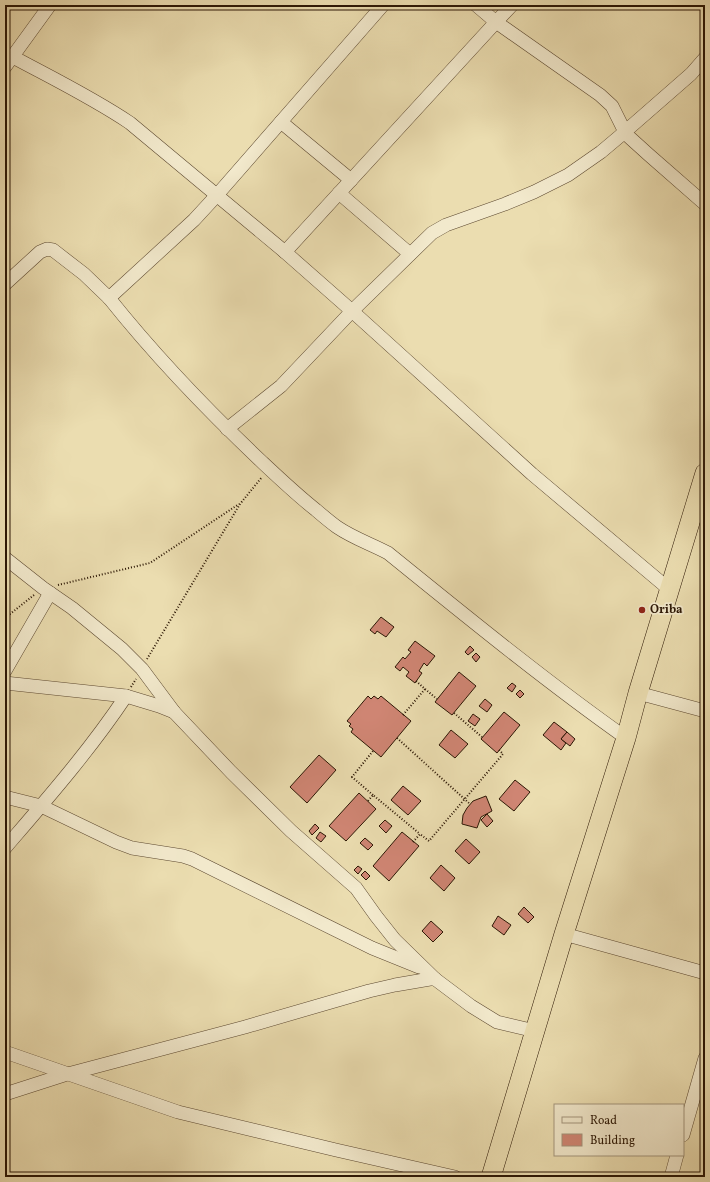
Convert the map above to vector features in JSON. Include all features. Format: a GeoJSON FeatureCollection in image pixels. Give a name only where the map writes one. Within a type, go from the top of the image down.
{"type":"FeatureCollection","features":[{"type":"Feature","properties":{"kind":"highway"},"geometry":{"type":"LineString","coordinates":[[491,1177],[564,934],[626,738],[638,693],[705,473]]}},
{"type":"Feature","properties":{"kind":"street"},"geometry":{"type":"LineString","coordinates":[[50,5],[8,59],[106,107],[130,123],[285,252],[532,474],[670,590]]}},
{"type":"Feature","properties":{"kind":"street"},"geometry":{"type":"LineString","coordinates":[[109,298],[194,220],[383,5]]}},
{"type":"Feature","properties":{"kind":"street"},"geometry":{"type":"LineString","coordinates":[[476,5],[496,22],[600,95],[612,106],[625,132],[705,204]]}},
{"type":"Feature","properties":{"kind":"street"},"geometry":{"type":"LineString","coordinates":[[285,252],[512,5]]}},
{"type":"Feature","properties":{"kind":"street"},"geometry":{"type":"LineString","coordinates":[[228,429],[281,386],[352,311],[432,233],[446,225],[534,192],[568,175],[601,152],[625,132],[691,74],[705,58]]}},
{"type":"Feature","properties":{"kind":"street"},"geometry":{"type":"LineString","coordinates":[[281,122],[351,180]]}},
{"type":"Feature","properties":{"kind":"street"},"geometry":{"type":"LineString","coordinates":[[339,193],[410,254]]}},
{"type":"Feature","properties":{"kind":"street"},"geometry":{"type":"LineString","coordinates":[[5,284],[40,252],[47,249],[53,250],[84,274],[109,298],[184,386],[307,503],[336,526],[352,536],[388,553],[496,640],[592,714],[626,738]]}},
{"type":"Feature","properties":{"kind":"street"},"geometry":{"type":"LineString","coordinates":[[5,558],[46,591],[72,608],[122,649],[142,669],[174,712],[231,772],[291,831],[356,888],[395,940],[431,974],[471,1006],[497,1022],[535,1031]]}},
{"type":"Feature","properties":{"kind":"street"},"geometry":{"type":"LineString","coordinates":[[5,671],[46,591]]}},
{"type":"Feature","properties":{"kind":"street"},"geometry":{"type":"LineString","coordinates":[[5,683],[126,696],[174,712]]}},
{"type":"Feature","properties":{"kind":"street"},"geometry":{"type":"LineString","coordinates":[[638,693],[705,711]]}},
{"type":"Feature","properties":{"kind":"street"},"geometry":{"type":"LineString","coordinates":[[5,848],[41,806],[108,722],[126,696]]}},
{"type":"Feature","properties":{"kind":"street"},"geometry":{"type":"LineString","coordinates":[[5,797],[41,806],[116,842],[132,848],[183,856],[192,859],[372,948],[431,974]]}},
{"type":"Feature","properties":{"kind":"street"},"geometry":{"type":"LineString","coordinates":[[564,934],[705,973]]}},
{"type":"Feature","properties":{"kind":"street"},"geometry":{"type":"LineString","coordinates":[[5,1094],[67,1074],[431,974]]}},
{"type":"Feature","properties":{"kind":"street"},"geometry":{"type":"LineString","coordinates":[[5,1052],[178,1112],[455,1177]]}},
{"type":"Feature","properties":{"kind":"street"},"geometry":{"type":"LineString","coordinates":[[684,1132],[705,1058]]}},
{"type":"Feature","properties":{"kind":"street"},"geometry":{"type":"LineString","coordinates":[[671,1177],[677,1156]]}},
{"type":"Feature","properties":{"kind":"path"},"geometry":{"type":"LineString","coordinates":[[126,696],[240,504],[269,468]]}},
{"type":"Feature","properties":{"kind":"path"},"geometry":{"type":"LineString","coordinates":[[5,618],[46,591],[150,563],[240,504]]}},
{"type":"Feature","properties":{"kind":"path"},"geometry":{"type":"LineString","coordinates":[[416,681],[437,699]]}},
{"type":"Feature","properties":{"kind":"path"},"geometry":{"type":"LineString","coordinates":[[403,715],[425,689]]}},
{"type":"Feature","properties":{"kind":"path"},"geometry":{"type":"LineString","coordinates":[[454,713],[482,737]]}},
{"type":"Feature","properties":{"kind":"path"},"geometry":{"type":"LineString","coordinates":[[397,738],[470,804]]}},
{"type":"Feature","properties":{"kind":"path"},"geometry":{"type":"LineString","coordinates":[[373,751],[352,777],[429,841],[503,754],[499,750]]}},
{"type":"Feature","properties":{"kind":"path"},"geometry":{"type":"LineString","coordinates":[[368,801],[373,795]]}},
{"type":"Feature","properties":{"kind":"path"},"geometry":{"type":"LineString","coordinates":[[413,842],[420,834]]}},
{"type":"Feature","properties":{"kind":"building"},"geometry":{"type":"Polygon","coordinates":[[[381,617],[394,627],[386,637],[377,631],[375,634],[370,630],[381,617]]]}},
{"type":"Feature","properties":{"kind":"building"},"geometry":{"type":"Polygon","coordinates":[[[415,641],[435,656],[427,666],[424,663],[419,671],[422,673],[415,683],[406,676],[409,672],[403,667],[400,671],[395,667],[403,657],[405,659],[411,652],[408,650],[415,641]]]}},
{"type":"Feature","properties":{"kind":"building"},"geometry":{"type":"Polygon","coordinates":[[[470,646],[474,650],[468,655],[465,652],[470,646]]]}},
{"type":"Feature","properties":{"kind":"building"},"geometry":{"type":"Polygon","coordinates":[[[476,653],[480,657],[476,662],[472,657],[476,653]]]}},
{"type":"Feature","properties":{"kind":"building"},"geometry":{"type":"Polygon","coordinates":[[[459,672],[476,686],[452,715],[435,702],[459,672]]]}},
{"type":"Feature","properties":{"kind":"building"},"geometry":{"type":"Polygon","coordinates":[[[512,683],[516,686],[512,692],[507,688],[512,683]]]}},
{"type":"Feature","properties":{"kind":"building"},"geometry":{"type":"Polygon","coordinates":[[[520,690],[524,694],[520,698],[516,694],[520,690]]]}},
{"type":"Feature","properties":{"kind":"building"},"geometry":{"type":"Polygon","coordinates":[[[368,696],[371,699],[374,696],[378,699],[381,696],[411,721],[381,757],[351,732],[353,729],[349,726],[351,724],[347,721],[368,696]]]}},
{"type":"Feature","properties":{"kind":"building"},"geometry":{"type":"Polygon","coordinates":[[[485,699],[492,705],[487,712],[479,706],[485,699]]]}},
{"type":"Feature","properties":{"kind":"building"},"geometry":{"type":"Polygon","coordinates":[[[504,712],[520,725],[497,753],[481,739],[504,712]]]}},
{"type":"Feature","properties":{"kind":"building"},"geometry":{"type":"Polygon","coordinates":[[[473,714],[480,719],[475,726],[468,721],[473,714]]]}},
{"type":"Feature","properties":{"kind":"building"},"geometry":{"type":"Polygon","coordinates":[[[554,722],[567,732],[561,739],[566,743],[561,750],[543,735],[554,722]]]}},
{"type":"Feature","properties":{"kind":"building"},"geometry":{"type":"Polygon","coordinates":[[[451,730],[468,744],[455,758],[439,745],[451,730]]]}},
{"type":"Feature","properties":{"kind":"building"},"geometry":{"type":"Polygon","coordinates":[[[567,732],[575,739],[570,746],[561,739],[567,732]]]}},
{"type":"Feature","properties":{"kind":"building"},"geometry":{"type":"Polygon","coordinates":[[[319,755],[336,770],[307,803],[290,787],[319,755]]]}},
{"type":"Feature","properties":{"kind":"building"},"geometry":{"type":"Polygon","coordinates":[[[515,780],[530,792],[514,811],[499,799],[515,780]]]}},
{"type":"Feature","properties":{"kind":"building"},"geometry":{"type":"Polygon","coordinates":[[[403,786],[421,801],[408,815],[391,800],[403,786]]]}},
{"type":"Feature","properties":{"kind":"building"},"geometry":{"type":"Polygon","coordinates":[[[359,793],[376,809],[346,841],[329,826],[359,793]]]}},
{"type":"Feature","properties":{"kind":"building"},"geometry":{"type":"Polygon","coordinates":[[[486,796],[492,811],[481,817],[477,828],[462,824],[463,815],[473,801],[486,796]]]}},
{"type":"Feature","properties":{"kind":"building"},"geometry":{"type":"Polygon","coordinates":[[[487,814],[493,821],[487,827],[481,820],[487,814]]]}},
{"type":"Feature","properties":{"kind":"building"},"geometry":{"type":"Polygon","coordinates":[[[385,820],[392,826],[386,833],[379,826],[385,820]]]}},
{"type":"Feature","properties":{"kind":"building"},"geometry":{"type":"Polygon","coordinates":[[[315,824],[319,828],[312,835],[309,831],[315,824]]]}},
{"type":"Feature","properties":{"kind":"building"},"geometry":{"type":"Polygon","coordinates":[[[320,832],[326,836],[321,842],[316,838],[320,832]]]}},
{"type":"Feature","properties":{"kind":"building"},"geometry":{"type":"Polygon","coordinates":[[[402,832],[419,846],[389,881],[373,866],[402,832]]]}},
{"type":"Feature","properties":{"kind":"building"},"geometry":{"type":"Polygon","coordinates":[[[365,838],[373,845],[368,850],[360,843],[365,838]]]}},
{"type":"Feature","properties":{"kind":"building"},"geometry":{"type":"Polygon","coordinates":[[[466,839],[480,852],[469,864],[455,851],[466,839]]]}},
{"type":"Feature","properties":{"kind":"building"},"geometry":{"type":"Polygon","coordinates":[[[441,865],[455,878],[444,891],[430,878],[441,865]]]}},
{"type":"Feature","properties":{"kind":"building"},"geometry":{"type":"Polygon","coordinates":[[[358,866],[362,869],[358,874],[354,870],[358,866]]]}},
{"type":"Feature","properties":{"kind":"building"},"geometry":{"type":"Polygon","coordinates":[[[365,871],[370,876],[366,880],[361,875],[365,871]]]}},
{"type":"Feature","properties":{"kind":"building"},"geometry":{"type":"Polygon","coordinates":[[[524,907],[534,917],[528,923],[518,914],[524,907]]]}},
{"type":"Feature","properties":{"kind":"building"},"geometry":{"type":"Polygon","coordinates":[[[498,916],[511,925],[504,935],[492,926],[498,916]]]}},
{"type":"Feature","properties":{"kind":"building"},"geometry":{"type":"Polygon","coordinates":[[[431,921],[443,932],[433,942],[422,931],[431,921]]]}},
{"type":"Feature","properties":{"kind":"place","name":"Oriba"},"geometry":{"type":"Point","coordinates":[642,610]}}]}
